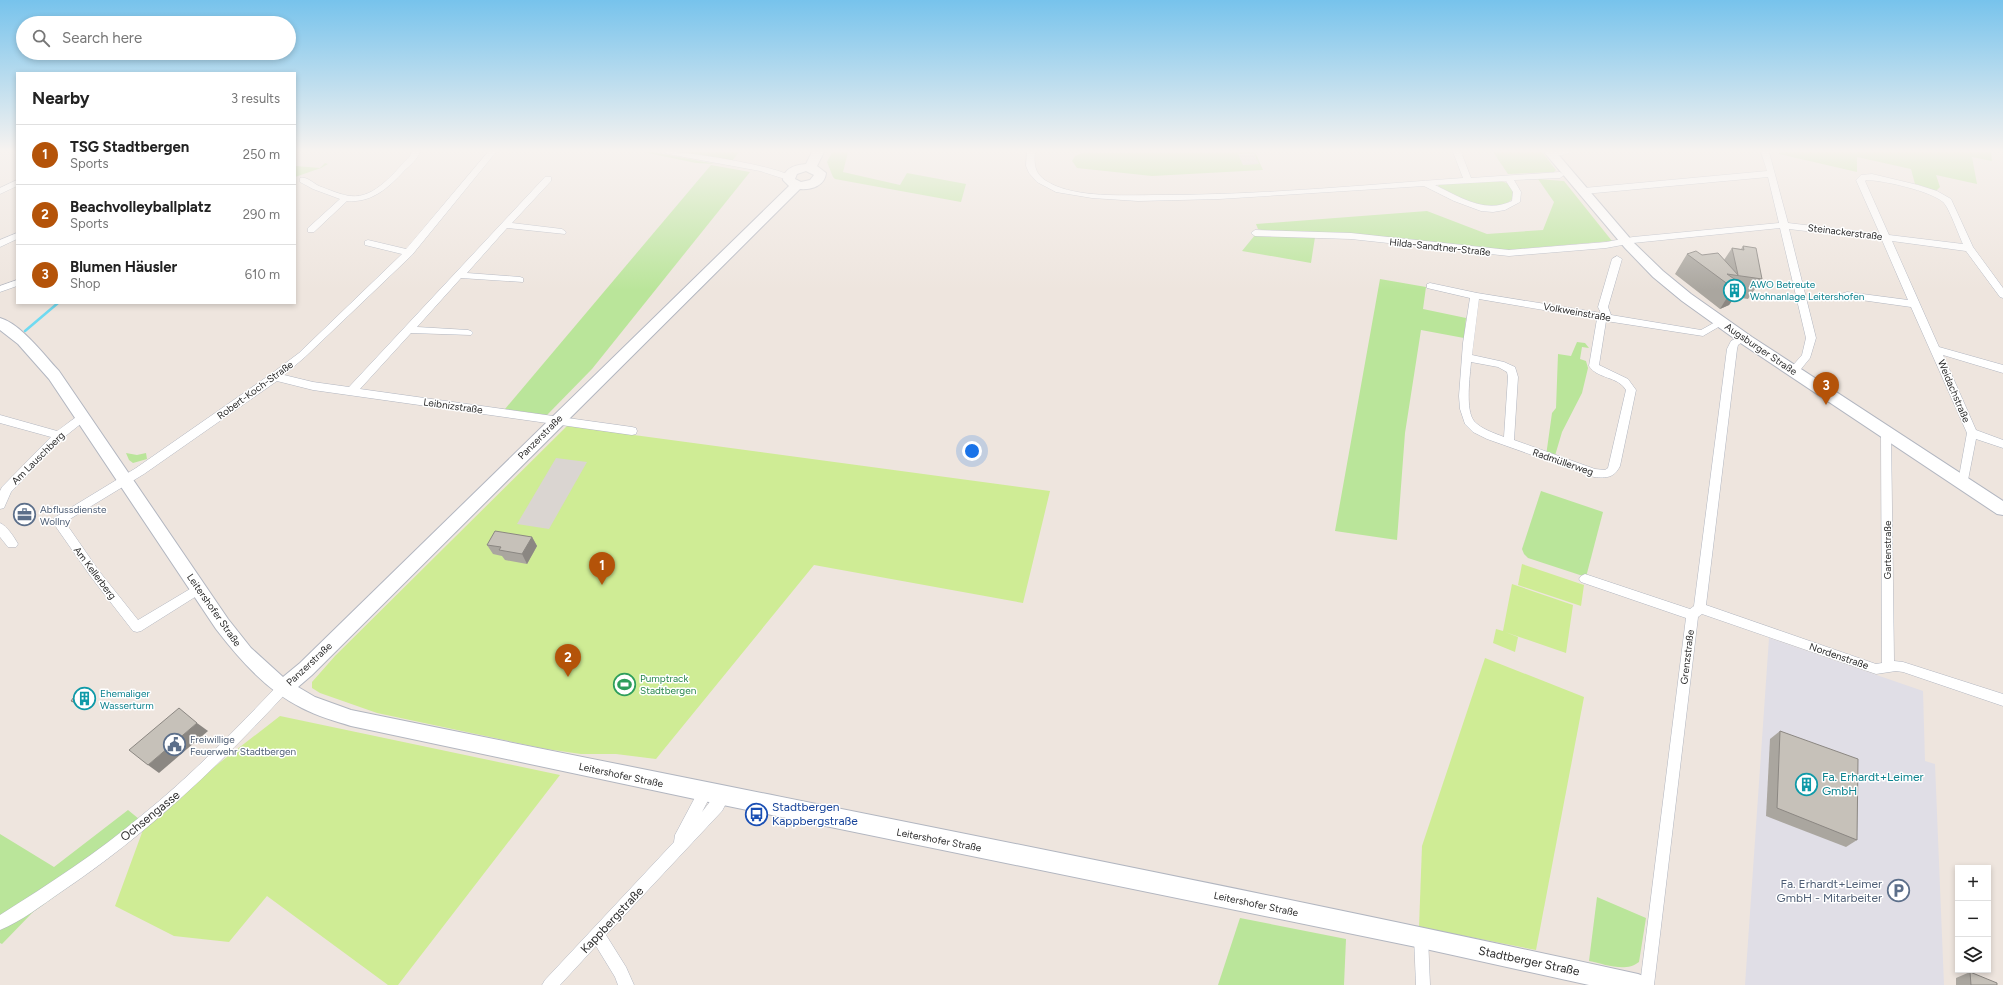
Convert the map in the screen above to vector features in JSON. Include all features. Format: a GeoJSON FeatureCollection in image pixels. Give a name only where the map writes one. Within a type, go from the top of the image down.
{"type":"FeatureCollection","features":[{"type":"Feature","properties":{"kind":"street"},"geometry":{"type":"LineString","coordinates":[[311,230],[346,198],[365,198]]}},
{"type":"Feature","properties":{"kind":"street","name":"Robert-Koch-Straße"},"geometry":{"type":"LineString","coordinates":[[124,481],[275,377],[334,325],[409,252],[454,198]]}},
{"type":"Feature","properties":{"kind":"street"},"geometry":{"type":"LineString","coordinates":[[352,391],[530,198]]}},
{"type":"Feature","properties":{"kind":"street","name":"Panzerstraße"},"geometry":{"type":"LineString","coordinates":[[283,688],[306,669],[557,421],[774,198]]}},
{"type":"Feature","properties":{"kind":"street"},"geometry":{"type":"LineString","coordinates":[[1457,198],[1473,205],[1496,209],[1506,207],[1516,202],[1517,198]]}},
{"type":"Feature","properties":{"kind":"street","name":"Augsburger Straße"},"geometry":{"type":"LineString","coordinates":[[1590,198],[1626,241],[1660,275],[1743,338],[2003,509]]}},
{"type":"Feature","properties":{"kind":"street"},"geometry":{"type":"LineString","coordinates":[[1777,198],[1811,338],[1807,356],[1793,371]]}},
{"type":"Feature","properties":{"kind":"street","name":"Weidachstraße"},"geometry":{"type":"LineString","coordinates":[[1868,198],[1972,433],[1963,482]]}},
{"type":"Feature","properties":{"kind":"street","name":"Weidachstraße"},"geometry":{"type":"LineString","coordinates":[[1942,198],[1948,201],[1969,248]]}},
{"type":"Feature","properties":{"kind":"street"},"geometry":{"type":"LineString","coordinates":[[504,225],[562,232]]}},
{"type":"Feature","properties":{"kind":"street","name":"Steinackerstraße"},"geometry":{"type":"LineString","coordinates":[[1626,241],[1783,225],[1969,248]]}},
{"type":"Feature","properties":{"kind":"street","name":"Hilda-Sandtner-Straße"},"geometry":{"type":"LineString","coordinates":[[1254,233],[1351,236],[1509,253],[1606,245],[1626,241]]}},
{"type":"Feature","properties":{"kind":"street"},"geometry":{"type":"LineString","coordinates":[[0,244],[16,236]]}},
{"type":"Feature","properties":{"kind":"street"},"geometry":{"type":"LineString","coordinates":[[368,243],[409,252]]}},
{"type":"Feature","properties":{"kind":"street"},"geometry":{"type":"LineString","coordinates":[[1969,248],[2003,295]]}},
{"type":"Feature","properties":{"kind":"street"},"geometry":{"type":"LineString","coordinates":[[1604,317],[1603,307],[1617,259]]}},
{"type":"Feature","properties":{"kind":"street"},"geometry":{"type":"LineString","coordinates":[[458,275],[520,280]]}},
{"type":"Feature","properties":{"kind":"street"},"geometry":{"type":"LineString","coordinates":[[0,289],[16,283]]}},
{"type":"Feature","properties":{"kind":"street","name":"Volkweinstraße"},"geometry":{"type":"LineString","coordinates":[[1430,286],[1477,296],[1692,332],[1703,332],[1722,322]]}},
{"type":"Feature","properties":{"kind":"street"},"geometry":{"type":"LineString","coordinates":[[1841,297],[1846,295],[1915,304]]}},
{"type":"Feature","properties":{"kind":"street","name":"Radmüllerweg"},"geometry":{"type":"LineString","coordinates":[[1477,296],[1473,300],[1467,358],[1464,411],[1466,417],[1478,430],[1594,473],[1607,474],[1612,471],[1617,460],[1631,390],[1626,382],[1599,370],[1594,366],[1604,317]]}},
{"type":"Feature","properties":{"kind":"street","name":"Leitershofer Straße"},"geometry":{"type":"LineString","coordinates":[[0,323],[23,341],[43,361],[83,416],[124,481],[222,624],[245,654],[283,688],[309,703],[351,718],[714,794],[1421,937]]}},
{"type":"Feature","properties":{"kind":"street"},"geometry":{"type":"LineString","coordinates":[[408,330],[468,333]]}},
{"type":"Feature","properties":{"kind":"street","name":"Grenzstraße"},"geometry":{"type":"LineString","coordinates":[[1647,985],[1732,349],[1734,343],[1743,338]]}},
{"type":"Feature","properties":{"kind":"street"},"geometry":{"type":"LineString","coordinates":[[1936,350],[2003,369]]}},
{"type":"Feature","properties":{"kind":"street"},"geometry":{"type":"LineString","coordinates":[[1467,358],[1500,364],[1511,370],[1513,377],[1509,442]]}},
{"type":"Feature","properties":{"kind":"street","name":"Leibnizstraße"},"geometry":{"type":"LineString","coordinates":[[275,377],[313,386],[632,431]]}},
{"type":"Feature","properties":{"kind":"street","name":"Am Lauschberg"},"geometry":{"type":"LineString","coordinates":[[0,505],[6,490],[59,435],[83,416]]}},
{"type":"Feature","properties":{"kind":"street"},"geometry":{"type":"LineString","coordinates":[[0,419],[59,435]]}},
{"type":"Feature","properties":{"kind":"street","name":"Gartenstraße"},"geometry":{"type":"LineString","coordinates":[[1886,432],[1888,668]]}},
{"type":"Feature","properties":{"kind":"street"},"geometry":{"type":"LineString","coordinates":[[1972,433],[2003,444]]}},
{"type":"Feature","properties":{"kind":"street","name":"Am Kellerberg"},"geometry":{"type":"LineString","coordinates":[[124,481],[58,522],[95,574],[137,627],[199,589]]}},
{"type":"Feature","properties":{"kind":"street"},"geometry":{"type":"LineString","coordinates":[[0,528],[12,544]]}},
{"type":"Feature","properties":{"kind":"street","name":"Nordenstraße"},"geometry":{"type":"LineString","coordinates":[[1585,579],[1696,612],[1876,669],[1896,666],[1903,667],[2003,700]]}},
{"type":"Feature","properties":{"kind":"street","name":"Ochsengasse"},"geometry":{"type":"LineString","coordinates":[[0,922],[90,862],[134,831],[165,806],[209,765],[283,688]]}},
{"type":"Feature","properties":{"kind":"street","name":"Kappbergstraße"},"geometry":{"type":"LineString","coordinates":[[674,853],[714,794]]}},
{"type":"Feature","properties":{"kind":"street","name":"Kappbergstraße"},"geometry":{"type":"LineString","coordinates":[[550,985],[598,936],[717,806],[714,794]]}},
{"type":"Feature","properties":{"kind":"street"},"geometry":{"type":"LineString","coordinates":[[598,936],[621,972],[626,985]]}},
{"type":"Feature","properties":{"kind":"street"},"geometry":{"type":"LineString","coordinates":[[1421,937],[1423,985]]}},
{"type":"Feature","properties":{"kind":"street","name":"Stadtberger Straße"},"geometry":{"type":"LineString","coordinates":[[1421,937],[1638,985]]}},
{"type":"Feature","properties":{"kind":"shaded area"},"geometry":{"type":"Polygon","coordinates":[[[556,458],[587,462],[549,529],[517,524],[556,458]]]}},
{"type":"Feature","properties":{"kind":"shaded area"},"geometry":{"type":"Polygon","coordinates":[[[1769,638],[1923,691],[1925,761],[1935,764],[1944,985],[1745,985],[1769,638]]]}},
{"type":"Feature","properties":{"kind":"green space"},"geometry":{"type":"Polygon","coordinates":[[[683,198],[729,198],[592,369],[547,415],[505,409],[683,198]]]}},
{"type":"Feature","properties":{"kind":"green space"},"geometry":{"type":"Polygon","coordinates":[[[939,198],[962,198],[961,202],[939,198]]]}},
{"type":"Feature","properties":{"kind":"green space"},"geometry":{"type":"Polygon","coordinates":[[[1462,198],[1513,198],[1507,203],[1498,206],[1477,204],[1462,198]]]}},
{"type":"Feature","properties":{"kind":"green space"},"geometry":{"type":"Polygon","coordinates":[[[1551,198],[1578,198],[1612,241],[1508,250],[1356,234],[1262,230],[1258,229],[1256,224],[1427,211],[1487,234],[1543,230],[1554,202],[1551,198]]]}},
{"type":"Feature","properties":{"kind":"green space"},"geometry":{"type":"Polygon","coordinates":[[[1255,235],[1315,237],[1311,263],[1242,251],[1255,235]]]}},
{"type":"Feature","properties":{"kind":"green space"},"geometry":{"type":"Polygon","coordinates":[[[1380,279],[1426,287],[1423,309],[1466,318],[1464,338],[1421,330],[1405,433],[1397,540],[1335,531],[1380,279]]]}},
{"type":"Feature","properties":{"kind":"green space"},"geometry":{"type":"Polygon","coordinates":[[[1577,342],[1585,343],[1589,348],[1582,347],[1580,359],[1586,361],[1588,368],[1582,393],[1562,432],[1554,459],[1546,456],[1552,413],[1556,408],[1558,354],[1571,356],[1577,342]]]}},
{"type":"Feature","properties":{"kind":"green space"},"geometry":{"type":"Polygon","coordinates":[[[567,426],[1050,491],[1023,603],[814,565],[656,759],[616,754],[581,754],[546,749],[377,713],[320,693],[312,688],[312,682],[335,656],[567,426]]]}},
{"type":"Feature","properties":{"kind":"green space"},"geometry":{"type":"Polygon","coordinates":[[[126,453],[137,455],[146,453],[147,459],[133,463],[129,460],[126,453]]]}},
{"type":"Feature","properties":{"kind":"green space"},"geometry":{"type":"Polygon","coordinates":[[[1541,491],[1603,512],[1586,577],[1528,558],[1524,554],[1522,549],[1541,491]]]}},
{"type":"Feature","properties":{"kind":"green space"},"geometry":{"type":"Polygon","coordinates":[[[1522,564],[1584,585],[1581,606],[1518,585],[1522,564]]]}},
{"type":"Feature","properties":{"kind":"green space"},"geometry":{"type":"Polygon","coordinates":[[[1512,584],[1573,605],[1566,653],[1505,632],[1518,637],[1515,652],[1493,643],[1496,629],[1503,631],[1512,584]]]}},
{"type":"Feature","properties":{"kind":"green space"},"geometry":{"type":"Polygon","coordinates":[[[1485,658],[1584,697],[1536,950],[1419,927],[1422,846],[1485,658]]]}},
{"type":"Feature","properties":{"kind":"green space"},"geometry":{"type":"Polygon","coordinates":[[[280,716],[560,775],[398,985],[388,985],[267,896],[229,942],[174,936],[115,906],[147,819],[280,716]]]}},
{"type":"Feature","properties":{"kind":"green space"},"geometry":{"type":"Polygon","coordinates":[[[128,810],[139,819],[89,872],[33,912],[2,944],[0,943],[0,834],[54,867],[128,810]]]}},
{"type":"Feature","properties":{"kind":"green space"},"geometry":{"type":"Polygon","coordinates":[[[1597,897],[1646,918],[1639,962],[1628,967],[1615,967],[1589,961],[1597,897]]]}},
{"type":"Feature","properties":{"kind":"green space"},"geometry":{"type":"Polygon","coordinates":[[[1240,918],[1346,939],[1344,985],[1218,985],[1240,918]]]}},
{"type":"Feature","properties":{"kind":"building"},"geometry":{"type":"Polygon","coordinates":[[[1743,246],[1756,248],[1762,279],[1727,274],[1743,285],[1733,288],[1687,254],[1696,251],[1702,255],[1718,253],[1738,275],[1732,248],[1744,250],[1743,246]]]}},
{"type":"Feature","properties":{"kind":"building"},"geometry":{"type":"Polygon","coordinates":[[[495,531],[532,537],[522,554],[499,550],[501,547],[487,545],[495,531]]]}},
{"type":"Feature","properties":{"kind":"building"},"geometry":{"type":"Polygon","coordinates":[[[82,691],[90,691],[84,700],[78,703],[71,701],[76,694],[82,691]]]}},
{"type":"Feature","properties":{"kind":"building"},"geometry":{"type":"Polygon","coordinates":[[[179,708],[197,723],[148,765],[129,750],[179,708]]]}},
{"type":"Feature","properties":{"kind":"building","name":"Fa. Erhardt+Leimer GmbH"},"geometry":{"type":"Polygon","coordinates":[[[1780,731],[1858,759],[1857,840],[1777,808],[1780,731]]]}},
{"type":"Feature","properties":{"kind":"building"},"geometry":{"type":"Polygon","coordinates":[[[1970,973],[1997,983],[1997,985],[1971,985],[1970,973]]]}},
{"type":"Feature","properties":{"kind":"waterway"},"geometry":{"type":"LineString","coordinates":[[25,331],[57,304]]}},
{"type":"Feature","properties":{"kind":"place","name":"AWO Betreute Wohnanlage Leitershofen"},"geometry":{"type":"Point","coordinates":[1735,290]}},
{"type":"Feature","properties":{"kind":"place","name":"Blumen Häusler"},"geometry":{"type":"Point","coordinates":[1826,405]}},
{"type":"Feature","properties":{"kind":"place","name":"Abflussdienste Wollny"},"geometry":{"type":"Point","coordinates":[25,515]}},
{"type":"Feature","properties":{"kind":"place","name":"TSG Stadtbergen"},"geometry":{"type":"Point","coordinates":[602,585]}},
{"type":"Feature","properties":{"kind":"place","name":"Beachvolleyballplatz"},"geometry":{"type":"Point","coordinates":[568,677]}},
{"type":"Feature","properties":{"kind":"place","name":"Pumptrack Stadtbergen"},"geometry":{"type":"Point","coordinates":[624,684]}},
{"type":"Feature","properties":{"kind":"place","name":"Ehemaliger Wasserturm"},"geometry":{"type":"Point","coordinates":[84,699]}},
{"type":"Feature","properties":{"kind":"place","name":"Freiwillige Feuerwehr Stadtbergen"},"geometry":{"type":"Point","coordinates":[174,745]}},
{"type":"Feature","properties":{"kind":"place","name":"Fa. Erhardt+Leimer GmbH"},"geometry":{"type":"Point","coordinates":[1807,784]}},
{"type":"Feature","properties":{"kind":"place","name":"Stadtbergen Kappbergstraße"},"geometry":{"type":"Point","coordinates":[757,814]}},
{"type":"Feature","properties":{"kind":"place","name":"Fa. Erhardt+Leimer GmbH - Mitarbeiter"},"geometry":{"type":"Point","coordinates":[1898,891]}}]}
